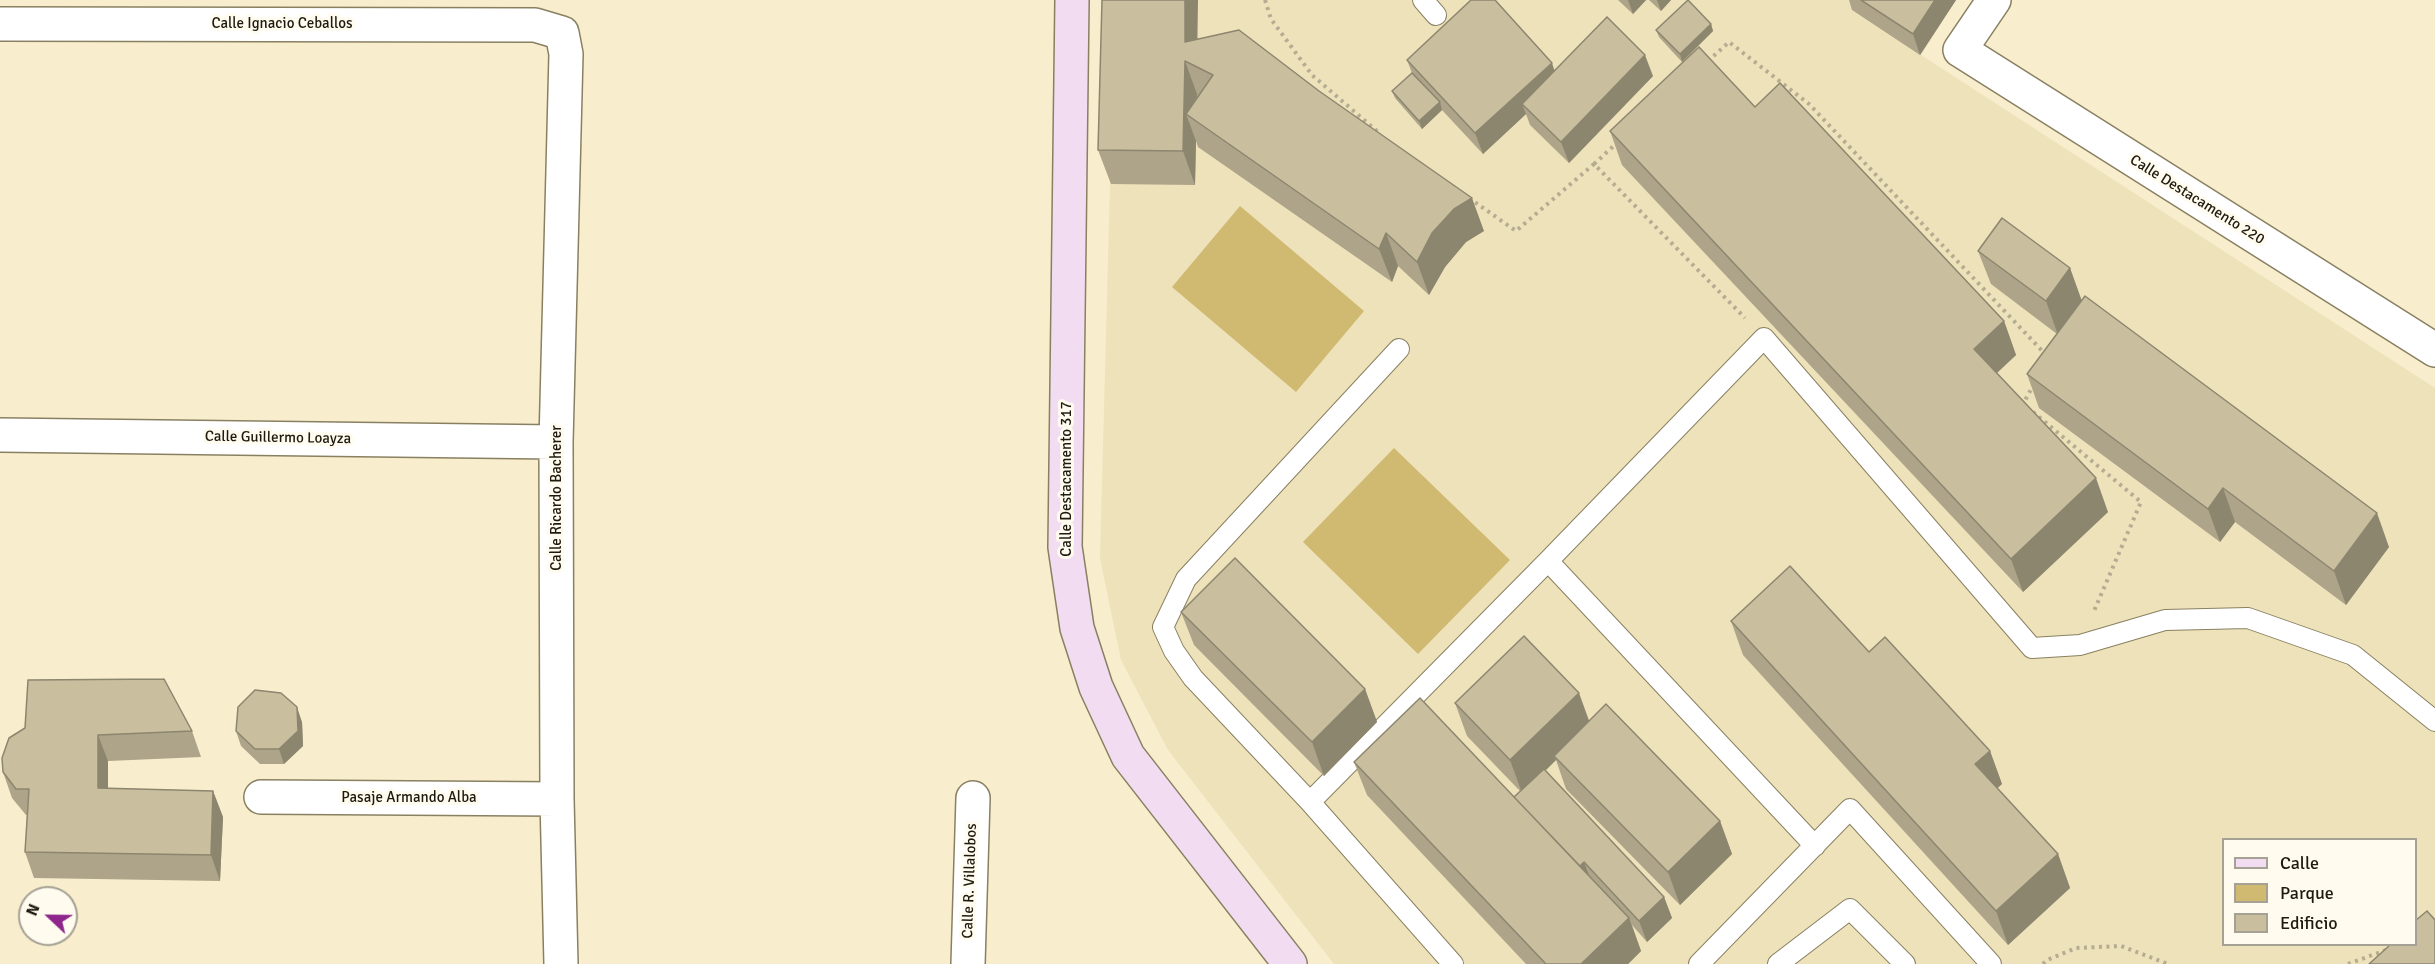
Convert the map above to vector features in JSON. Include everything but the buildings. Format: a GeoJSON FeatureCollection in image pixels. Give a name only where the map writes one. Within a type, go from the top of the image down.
{"type":"FeatureCollection","features":[{"type":"Feature","properties":{"kind":"street","name":"Calle Destacamento 317"},"geometry":{"type":"LineString","coordinates":[[1072,0],[1065,547],[1077,628],[1096,687],[1128,756],[1290,964]]}},
{"type":"Feature","properties":{"kind":"street","name":"Calle Destacamento 220"},"geometry":{"type":"LineString","coordinates":[[1994,0],[1960,50],[2435,350]]}},
{"type":"Feature","properties":{"kind":"street","name":"Calle Ignacio Ceballos"},"geometry":{"type":"LineString","coordinates":[[0,24],[535,25],[562,33]]}},
{"type":"Feature","properties":{"kind":"street","name":"Calle Ricardo Bacherer"},"geometry":{"type":"LineString","coordinates":[[561,964],[557,799],[556,442],[566,54],[562,33]]}},
{"type":"Feature","properties":{"kind":"street","name":"Calle Guillermo Loayza"},"geometry":{"type":"LineString","coordinates":[[0,435],[556,442]]}},
{"type":"Feature","properties":{"kind":"street","name":"Pasaje Armando Alba"},"geometry":{"type":"LineString","coordinates":[[261,798],[557,799]]}},
{"type":"Feature","properties":{"kind":"street","name":"Calle R. Villalobos"},"geometry":{"type":"LineString","coordinates":[[968,964],[973,798]]}},
{"type":"Feature","properties":{"kind":"lane"},"geometry":{"type":"LineString","coordinates":[[1310,802],[1764,338],[2032,648],[2080,645],[2165,620],[2248,618],[2353,655],[2435,721]]}},
{"type":"Feature","properties":{"kind":"lane"},"geometry":{"type":"LineString","coordinates":[[1399,349],[1186,579],[1163,627],[1174,651],[1193,678],[1310,802],[1453,964]]}},
{"type":"Feature","properties":{"kind":"lane"},"geometry":{"type":"LineString","coordinates":[[1548,561],[1815,846]]}},
{"type":"Feature","properties":{"kind":"lane"},"geometry":{"type":"LineString","coordinates":[[1700,964],[1850,809],[1991,964]]}},
{"type":"Feature","properties":{"kind":"lane"},"geometry":{"type":"LineString","coordinates":[[1778,964],[1850,909],[1905,964]]}},
{"type":"Feature","properties":{"kind":"path"},"geometry":{"type":"LineString","coordinates":[[1265,0],[1272,19],[1312,75],[1382,136]]}},
{"type":"Feature","properties":{"kind":"path"},"geometry":{"type":"LineString","coordinates":[[1704,64],[1729,42],[1809,104],[2050,359]]}},
{"type":"Feature","properties":{"kind":"path"},"geometry":{"type":"LineString","coordinates":[[1468,198],[1516,231],[1620,141]]}},
{"type":"Feature","properties":{"kind":"path"},"geometry":{"type":"LineString","coordinates":[[1594,164],[1764,338]]}},
{"type":"Feature","properties":{"kind":"path"},"geometry":{"type":"LineString","coordinates":[[2039,377],[2023,404],[2141,502],[2080,645]]}},
{"type":"Feature","properties":{"kind":"path"},"geometry":{"type":"LineString","coordinates":[[2043,964],[2047,960],[2076,948],[2121,946],[2168,964]]}},
{"type":"Feature","properties":{"kind":"path"},"geometry":{"type":"LineString","coordinates":[[2348,964],[2392,948]]}},
{"type":"Feature","properties":{"kind":"shaded area"},"geometry":{"type":"Polygon","coordinates":[[[1115,0],[1956,0],[1921,55],[2435,388],[2435,964],[1334,964],[1168,750],[1121,660],[1100,558],[1115,0]]]}},
{"type":"Feature","properties":{"kind":"green space"},"geometry":{"type":"Polygon","coordinates":[[[1240,206],[1364,311],[1296,392],[1172,287],[1240,206]]]}},
{"type":"Feature","properties":{"kind":"green space"},"geometry":{"type":"Polygon","coordinates":[[[1394,448],[1510,560],[1418,654],[1303,542],[1394,448]]]}}]}
